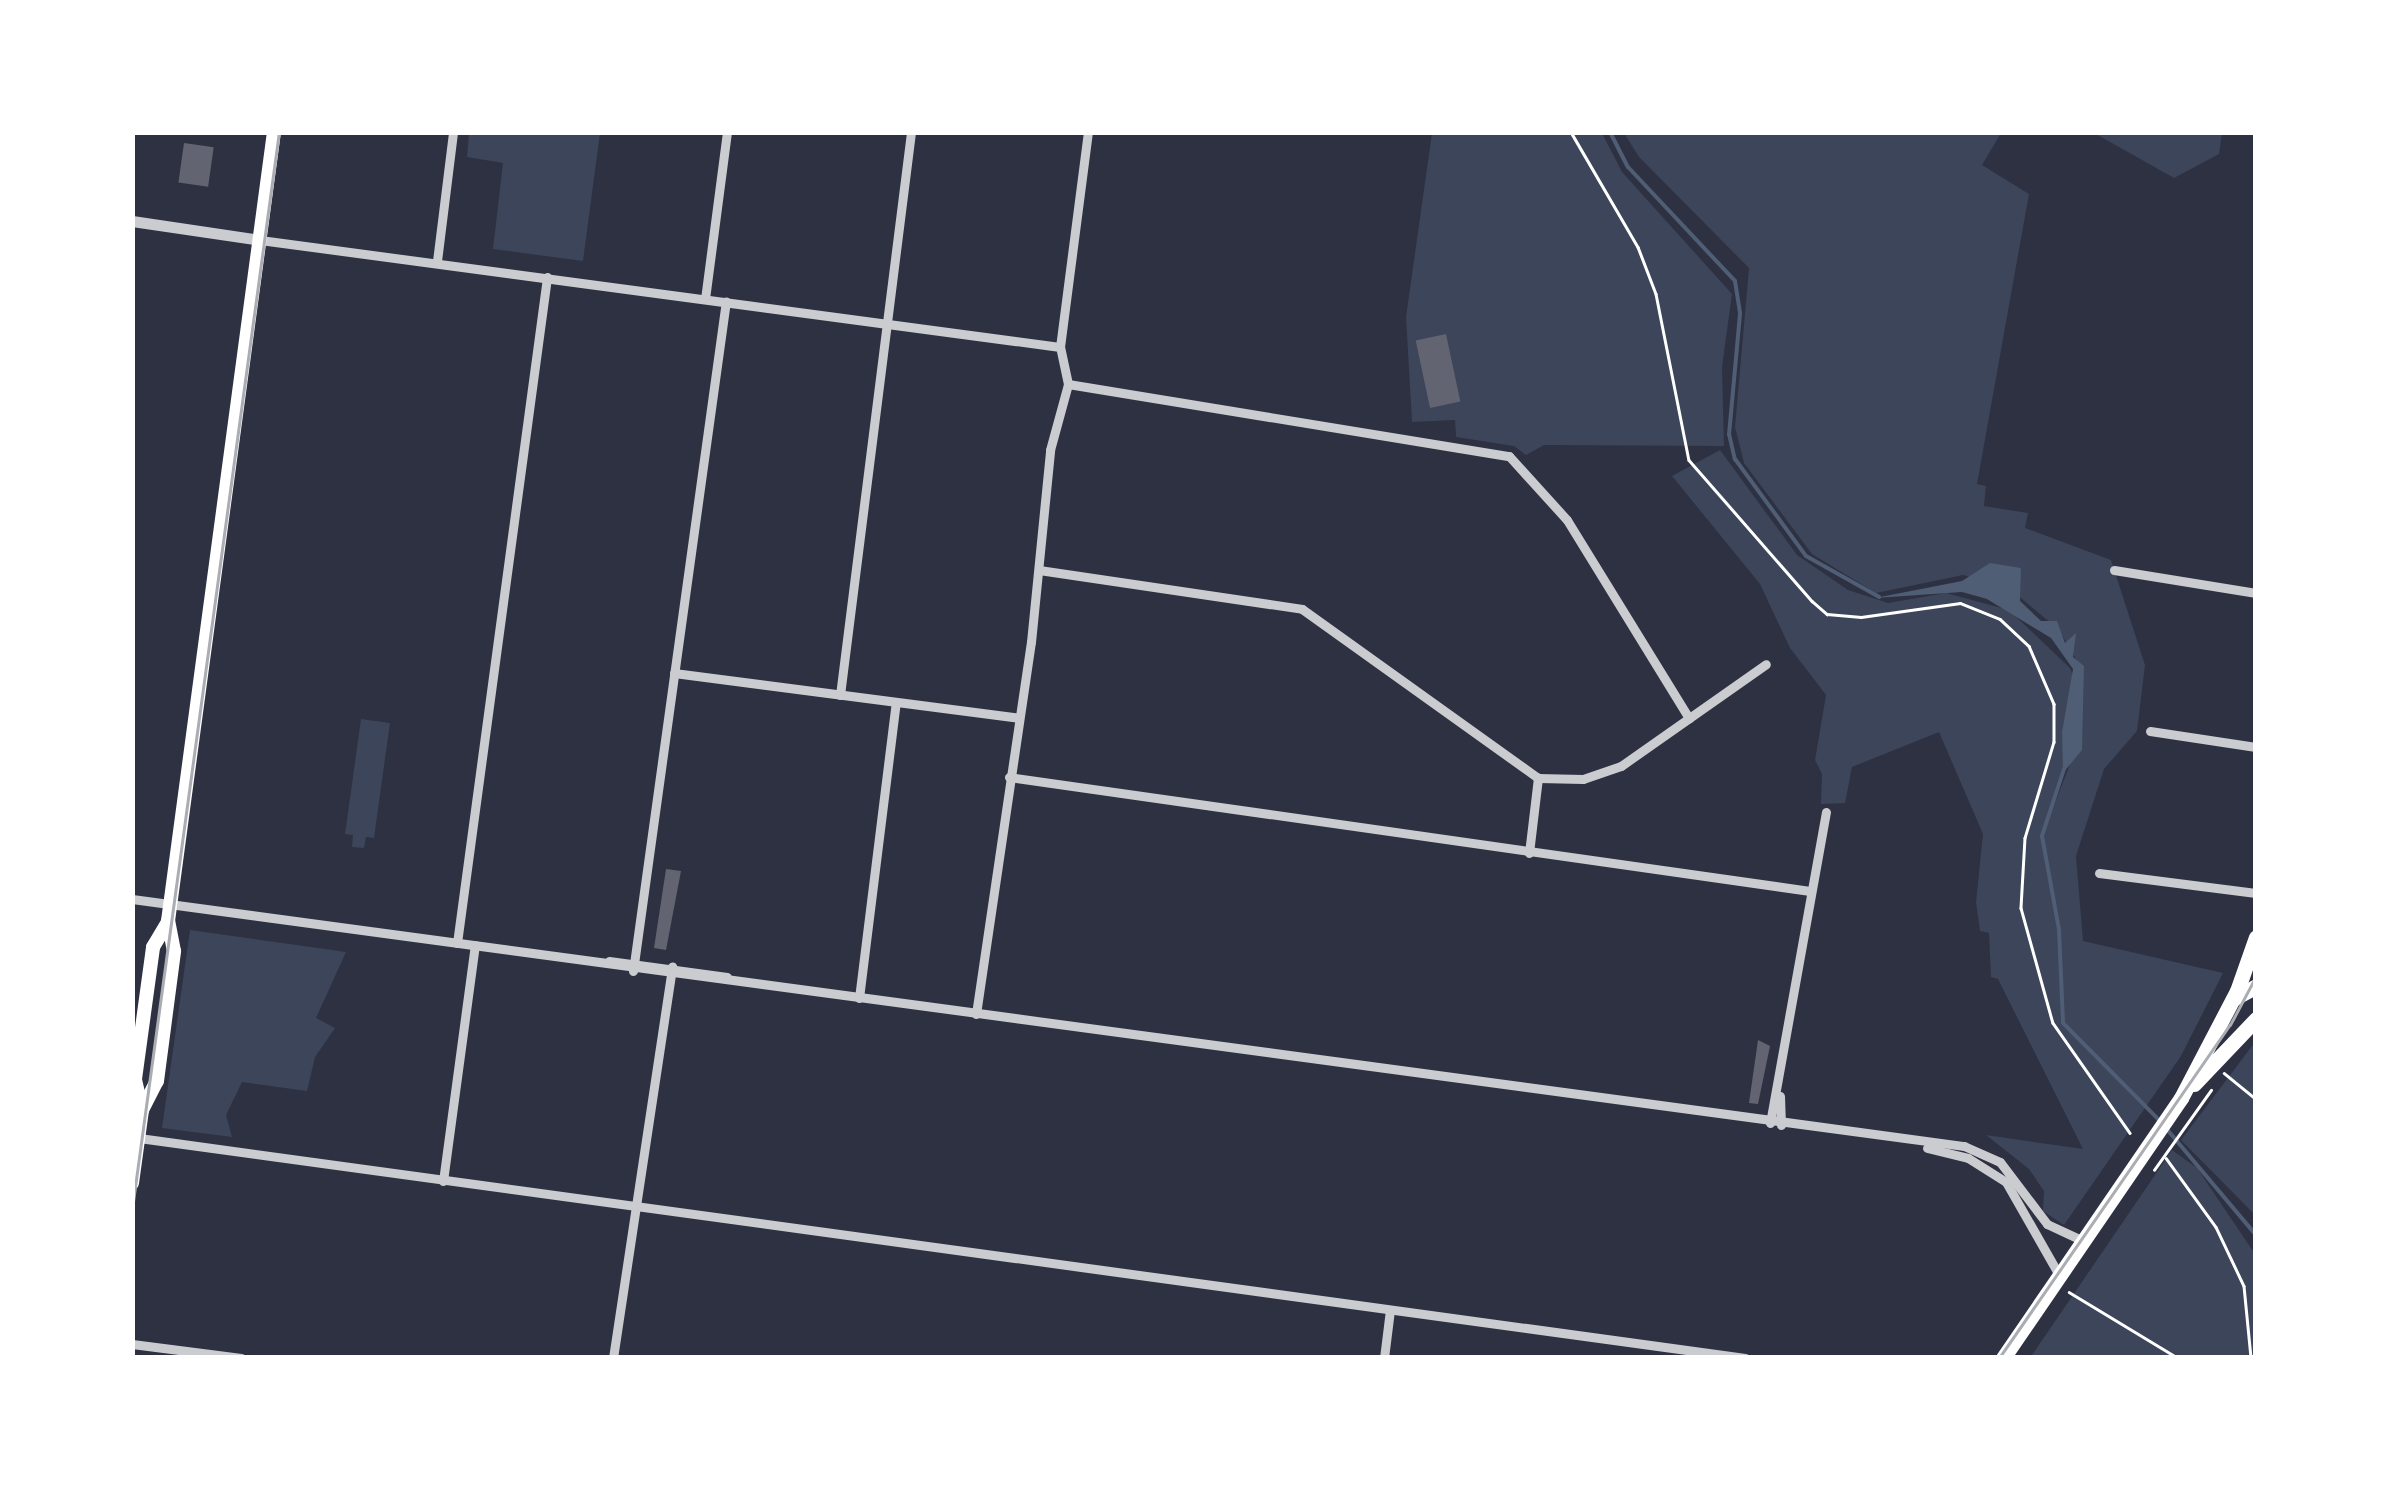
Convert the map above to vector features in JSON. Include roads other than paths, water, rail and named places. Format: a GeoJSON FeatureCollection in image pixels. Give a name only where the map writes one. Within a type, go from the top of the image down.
{"type":"FeatureCollection","features":[{"type":"Feature","properties":{"kind":"highway"},"geometry":{"type":"LineString","coordinates":[[2003,1358],[2182,1098],[2230,1005],[2256,937]]}},
{"type":"Feature","properties":{"kind":"highway"},"geometry":{"type":"LineString","coordinates":[[2230,1005],[2256,986]]}},
{"type":"Feature","properties":{"kind":"highway"},"geometry":{"type":"LineString","coordinates":[[2182,1098],[2256,1019]]}},
{"type":"Feature","properties":{"kind":"main road"},"geometry":{"type":"LineString","coordinates":[[132,1183],[142,1110],[157,1081],[174,950],[168,921],[170,904],[274,132]]}},
{"type":"Feature","properties":{"kind":"main road"},"geometry":{"type":"LineString","coordinates":[[142,1110],[135,1079],[140,1040],[153,948],[168,921]]}},
{"type":"Feature","properties":{"kind":"street"},"geometry":{"type":"LineString","coordinates":[[436,261],[453,132]]}},
{"type":"Feature","properties":{"kind":"street"},"geometry":{"type":"LineString","coordinates":[[705,298],[728,132]]}},
{"type":"Feature","properties":{"kind":"street"},"geometry":{"type":"LineString","coordinates":[[840,694],[911,132]]}},
{"type":"Feature","properties":{"kind":"street"},"geometry":{"type":"LineString","coordinates":[[976,1014],[1040,570],[1050,450],[1068,384],[1060,347],[1088,132]]}},
{"type":"Feature","properties":{"kind":"street"},"geometry":{"type":"LineString","coordinates":[[132,222],[1060,347]]}},
{"type":"Feature","properties":{"kind":"street"},"geometry":{"type":"LineString","coordinates":[[457,943],[547,276]]}},
{"type":"Feature","properties":{"kind":"street"},"geometry":{"type":"LineString","coordinates":[[634,966],[726,302]]}},
{"type":"Feature","properties":{"kind":"street"},"geometry":{"type":"LineString","coordinates":[[1068,384],[1509,456],[1567,520],[1689,718]]}},
{"type":"Feature","properties":{"kind":"street"},"geometry":{"type":"LineString","coordinates":[[1040,570],[1302,609],[1538,778],[1583,779],[1621,766],[1766,664]]}},
{"type":"Feature","properties":{"kind":"street"},"geometry":{"type":"LineString","coordinates":[[2114,570],[2256,593]]}},
{"type":"Feature","properties":{"kind":"street"},"geometry":{"type":"LineString","coordinates":[[674,672],[1019,718]]}},
{"type":"Feature","properties":{"kind":"street"},"geometry":{"type":"LineString","coordinates":[[859,998],[896,702]]}},
{"type":"Feature","properties":{"kind":"street"},"geometry":{"type":"LineString","coordinates":[[2150,730],[2256,747]]}},
{"type":"Feature","properties":{"kind":"street"},"geometry":{"type":"LineString","coordinates":[[1009,778],[1810,891]]}},
{"type":"Feature","properties":{"kind":"street"},"geometry":{"type":"LineString","coordinates":[[1529,852],[1538,778]]}},
{"type":"Feature","properties":{"kind":"street"},"geometry":{"type":"LineString","coordinates":[[1776,1124],[1810,891],[1826,812]]}},
{"type":"Feature","properties":{"kind":"street"},"geometry":{"type":"LineString","coordinates":[[2099,873],[2256,893]]}},
{"type":"Feature","properties":{"kind":"street"},"geometry":{"type":"LineString","coordinates":[[132,899],[1776,1124],[1964,1146],[1993,1157],[2016,1177],[2048,1224],[2083,1241]]}},
{"type":"Feature","properties":{"kind":"street"},"geometry":{"type":"LineString","coordinates":[[443,1180],[476,945]]}},
{"type":"Feature","properties":{"kind":"street"},"geometry":{"type":"LineString","coordinates":[[613,1358],[666,970]]}},
{"type":"Feature","properties":{"kind":"street"},"geometry":{"type":"LineString","coordinates":[[138,1138],[1745,1358]]}},
{"type":"Feature","properties":{"kind":"street"},"geometry":{"type":"LineString","coordinates":[[1910,1142],[1968,1158],[2006,1182],[2059,1276]]}},
{"type":"Feature","properties":{"kind":"street"},"geometry":{"type":"LineString","coordinates":[[1384,1358],[1390,1310]]}},
{"type":"Feature","properties":{"kind":"street"},"geometry":{"type":"LineString","coordinates":[[132,1344],[241,1358]]}},
{"type":"Feature","properties":{"kind":"waterway"},"geometry":{"type":"LineString","coordinates":[[1610,132],[1628,167],[1735,281],[1740,314],[1729,434],[1735,459],[1806,556],[1879,597]]}},
{"type":"Feature","properties":{"kind":"waterway"},"geometry":{"type":"LineString","coordinates":[[2064,769],[2042,836],[2059,930],[2063,1023],[2159,1120]]}},
{"type":"Feature","properties":{"kind":"waterway"},"geometry":{"type":"LineString","coordinates":[[2165,1127],[2256,1235]]}},
{"type":"Feature","properties":{"kind":"tram line"},"geometry":{"type":"LineString","coordinates":[[132,1209],[279,132]]}},
{"type":"Feature","properties":{"kind":"tram line"},"geometry":{"type":"LineString","coordinates":[[1999,1358],[2230,1025],[2256,976]]}}]}
